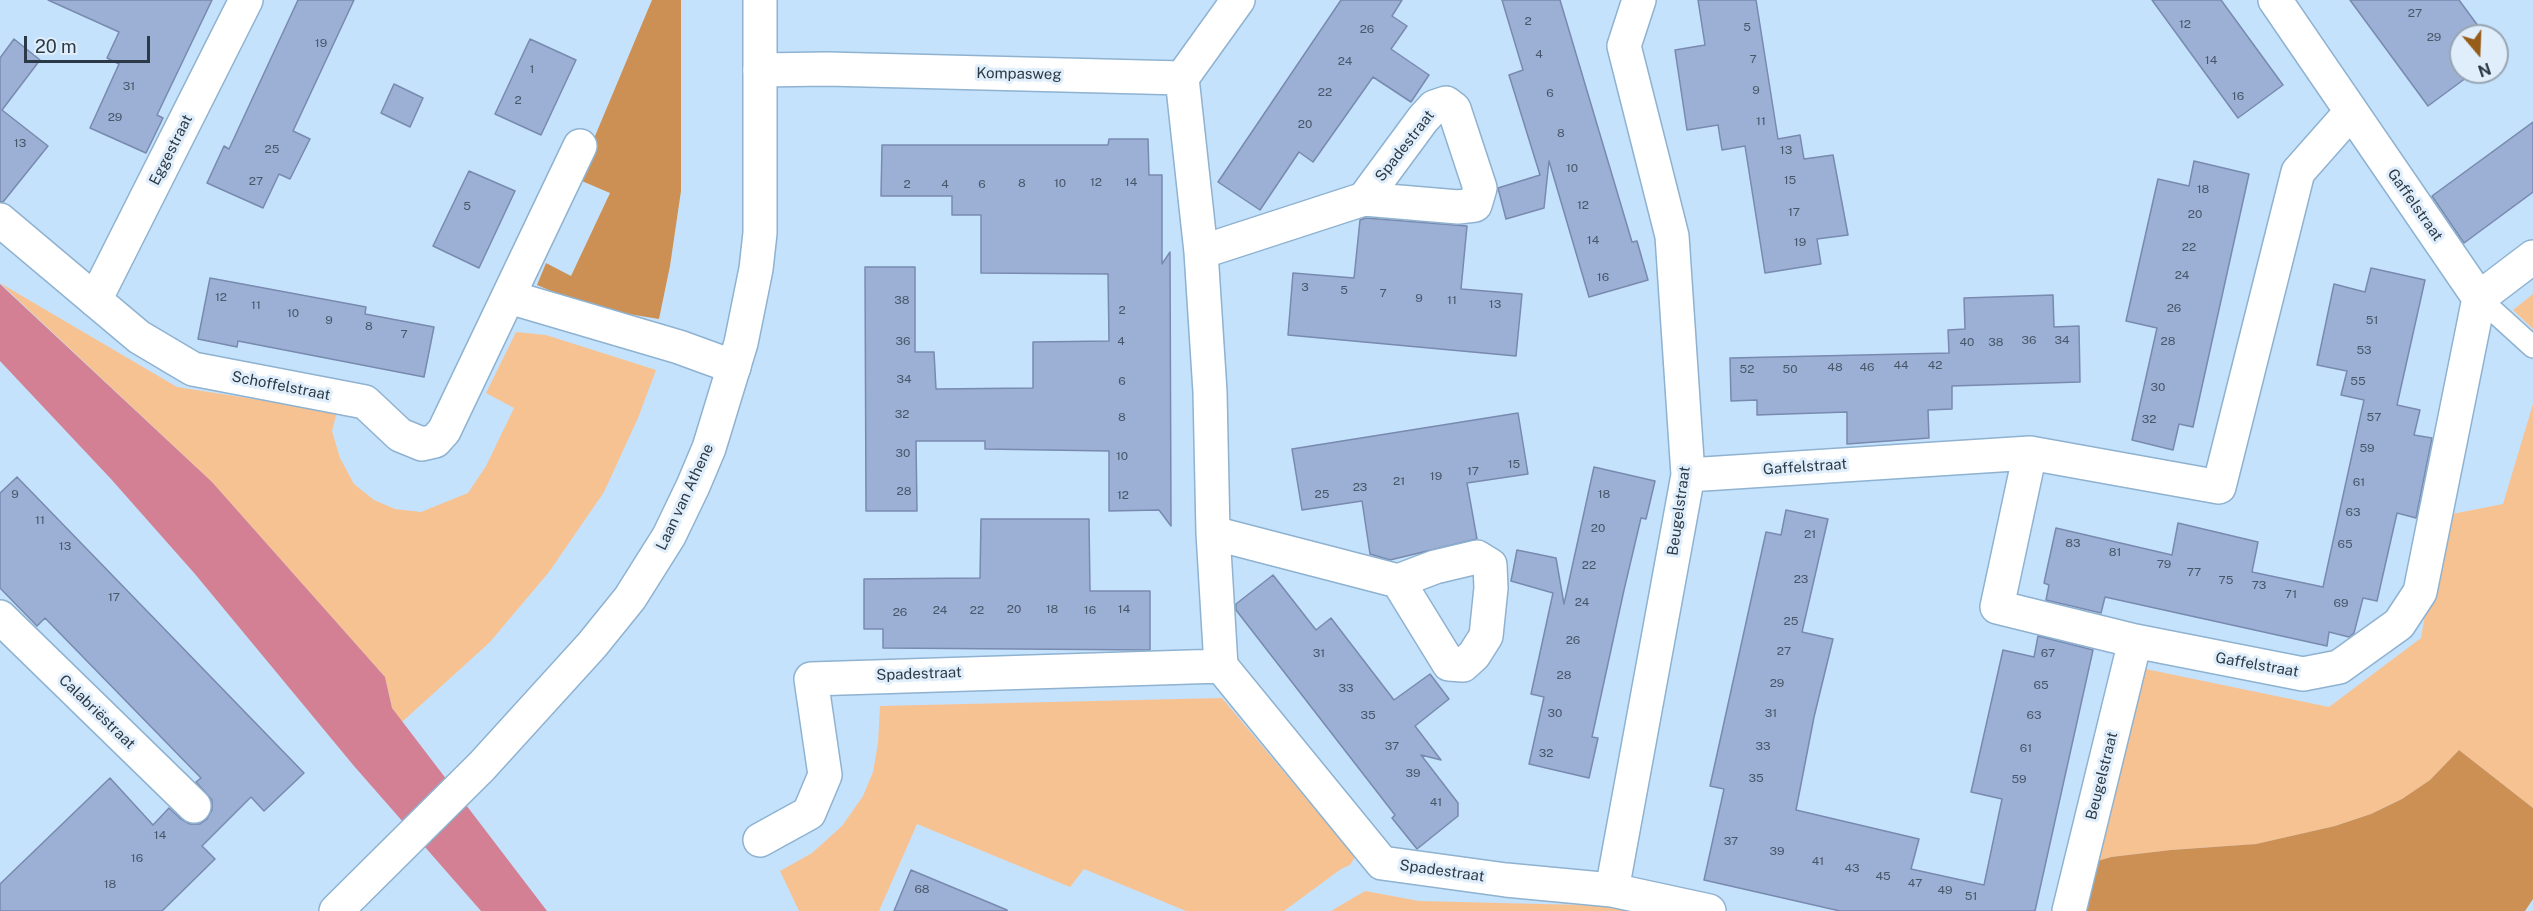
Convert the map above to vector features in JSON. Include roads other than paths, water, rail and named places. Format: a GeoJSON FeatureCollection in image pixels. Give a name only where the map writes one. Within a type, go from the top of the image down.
{"type":"FeatureCollection","features":[{"type":"Feature","properties":{"kind":"street","name":"Eggestraat"},"geometry":{"type":"LineString","coordinates":[[95,300],[246,0]]}},
{"type":"Feature","properties":{"kind":"street","name":"Laan van Athene"},"geometry":{"type":"LineString","coordinates":[[336,911],[534,711],[630,598],[669,536],[693,486],[709,448],[734,368],[750,302],[760,233],[760,0]]}},
{"type":"Feature","properties":{"kind":"street"},"geometry":{"type":"LineString","coordinates":[[1221,666],[1213,533],[1210,392],[1201,252],[1182,78],[1238,0]]}},
{"type":"Feature","properties":{"kind":"street","name":"Beugelstraat"},"geometry":{"type":"LineString","coordinates":[[1612,890],[1688,474],[1672,236],[1624,46],[1639,0]]}},
{"type":"Feature","properties":{"kind":"street","name":"Gaffelstraat"},"geometry":{"type":"LineString","coordinates":[[2030,453],[1997,607],[2135,641],[2303,674],[2339,667],[2399,624],[2420,592],[2479,298],[2275,0]]}},
{"type":"Feature","properties":{"kind":"street","name":"Kompasweg"},"geometry":{"type":"LineString","coordinates":[[760,70],[827,69],[1182,78]]}},
{"type":"Feature","properties":{"kind":"street","name":"Gaffelstraat"},"geometry":{"type":"LineString","coordinates":[[1688,474],[2030,453],[2219,487],[2298,172],[2351,112]]}},
{"type":"Feature","properties":{"kind":"street","name":"Schoffelstraat"},"geometry":{"type":"LineString","coordinates":[[0,220],[139,337],[193,369],[365,402],[400,435],[422,444],[435,441],[444,431],[580,146]]}},
{"type":"Feature","properties":{"kind":"street"},"geometry":{"type":"LineString","coordinates":[[1201,252],[1364,199]]}},
{"type":"Feature","properties":{"kind":"street"},"geometry":{"type":"LineString","coordinates":[[2479,298],[2533,258]]}},
{"type":"Feature","properties":{"kind":"street"},"geometry":{"type":"LineString","coordinates":[[509,297],[679,347],[734,368]]}},
{"type":"Feature","properties":{"kind":"street"},"geometry":{"type":"LineString","coordinates":[[1213,533],[1398,581]]}},
{"type":"Feature","properties":{"kind":"street","name":"Calabriëstraat"},"geometry":{"type":"LineString","coordinates":[[0,617],[194,806]]}},
{"type":"Feature","properties":{"kind":"street","name":"Beugelstraat"},"geometry":{"type":"LineString","coordinates":[[2068,911],[2135,641]]}},
{"type":"Feature","properties":{"kind":"street","name":"Spadestraat"},"geometry":{"type":"LineString","coordinates":[[760,840],[809,813],[825,775],[811,679],[1221,666],[1382,863],[1506,880],[1612,890]]}},
{"type":"Feature","properties":{"kind":"street"},"geometry":{"type":"LineString","coordinates":[[1612,890],[1709,911]]}},
{"type":"Feature","properties":{"kind":"lane"},"geometry":{"type":"LineString","coordinates":[[2479,298],[2533,347]]}}]}
